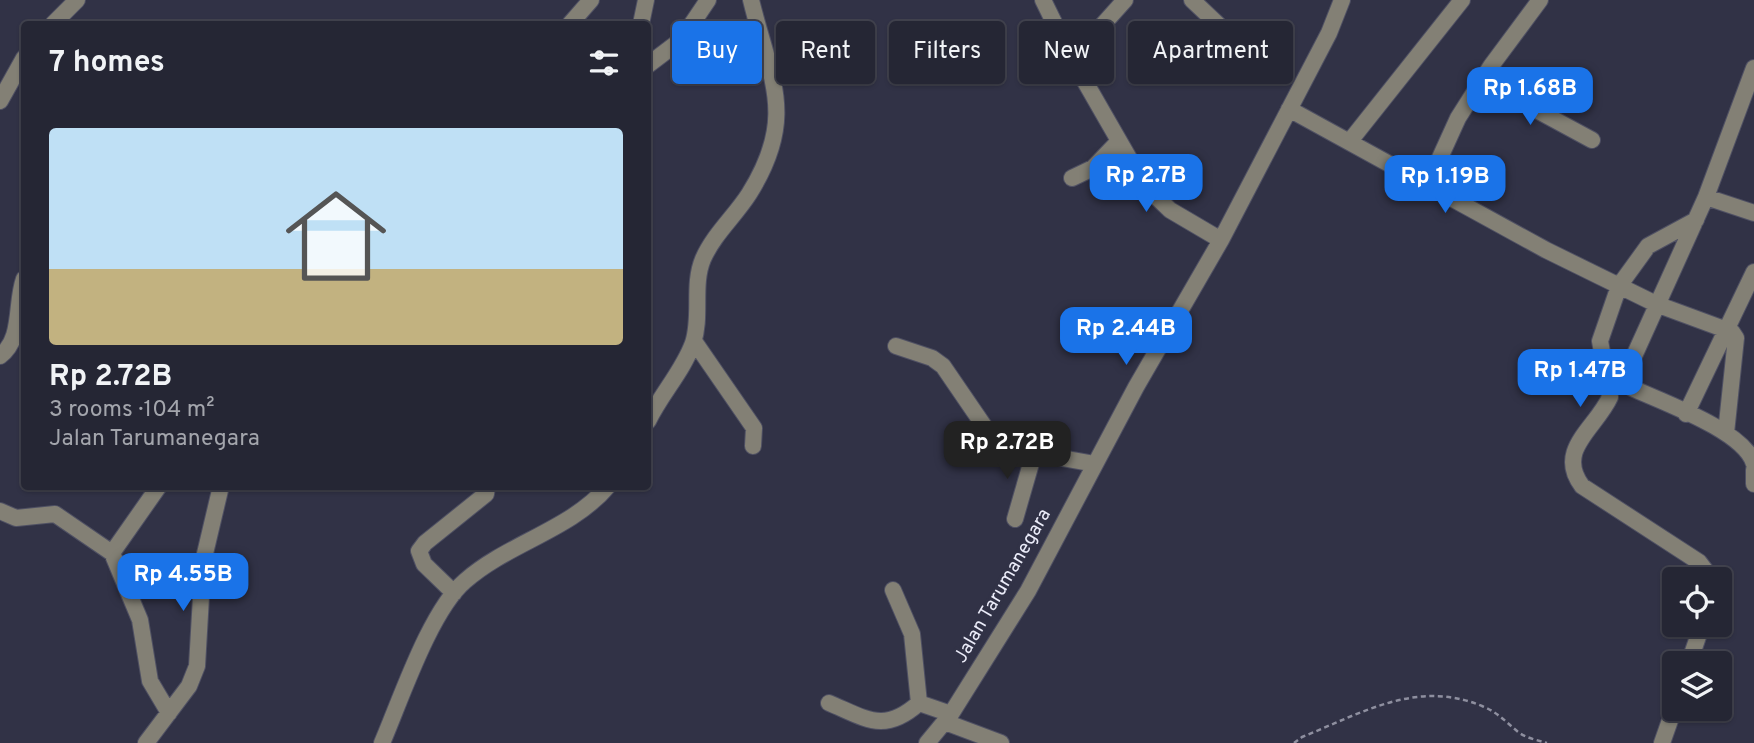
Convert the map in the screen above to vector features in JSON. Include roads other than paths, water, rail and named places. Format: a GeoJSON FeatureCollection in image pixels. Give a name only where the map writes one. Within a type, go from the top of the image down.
{"type":"FeatureCollection","features":[{"type":"Feature","properties":{"kind":"street"},"geometry":{"type":"LineString","coordinates":[[56,21],[77,0]]}},
{"type":"Feature","properties":{"kind":"street"},"geometry":{"type":"LineString","coordinates":[[573,21],[591,0]]}},
{"type":"Feature","properties":{"kind":"street"},"geometry":{"type":"LineString","coordinates":[[642,21],[646,0]]}},
{"type":"Feature","properties":{"kind":"street"},"geometry":{"type":"LineString","coordinates":[[651,63],[681,40],[708,0]]}},
{"type":"Feature","properties":{"kind":"street"},"geometry":{"type":"LineString","coordinates":[[651,416],[694,341],[697,281],[702,261],[756,183],[770,150],[779,116],[776,90],[751,0]]}},
{"type":"Feature","properties":{"kind":"street"},"geometry":{"type":"LineString","coordinates":[[1043,0],[1053,21]]}},
{"type":"Feature","properties":{"kind":"street"},"geometry":{"type":"LineString","coordinates":[[1106,21],[1125,0]]}},
{"type":"Feature","properties":{"kind":"street"},"geometry":{"type":"LineString","coordinates":[[1192,0],[1214,21]]}},
{"type":"Feature","properties":{"kind":"street","name":"Jalan Tarumanegara"},"geometry":{"type":"LineString","coordinates":[[927,743],[948,718],[1028,591],[1095,464],[1221,240],[1289,110],[1342,0]]}},
{"type":"Feature","properties":{"kind":"street"},"geometry":{"type":"LineString","coordinates":[[1350,141],[1462,0]]}},
{"type":"Feature","properties":{"kind":"street"},"geometry":{"type":"LineString","coordinates":[[1428,184],[1458,118],[1540,0]]}},
{"type":"Feature","properties":{"kind":"street"},"geometry":{"type":"LineString","coordinates":[[0,101],[21,63]]}},
{"type":"Feature","properties":{"kind":"street"},"geometry":{"type":"LineString","coordinates":[[1754,68],[1706,197],[1625,376],[1632,388],[1726,433],[1752,458],[1754,464]]}},
{"type":"Feature","properties":{"kind":"street"},"geometry":{"type":"LineString","coordinates":[[1086,84],[1118,142],[1158,200],[1221,240]]}},
{"type":"Feature","properties":{"kind":"street"},"geometry":{"type":"LineString","coordinates":[[1477,89],[1518,100],[1592,140]]}},
{"type":"Feature","properties":{"kind":"street"},"geometry":{"type":"LineString","coordinates":[[1289,110],[1619,286],[1656,304],[1724,330],[1736,338],[1726,433]]}},
{"type":"Feature","properties":{"kind":"street"},"geometry":{"type":"LineString","coordinates":[[1072,178],[1093,168],[1118,142]]}},
{"type":"Feature","properties":{"kind":"street"},"geometry":{"type":"LineString","coordinates":[[1706,197],[1754,213]]}},
{"type":"Feature","properties":{"kind":"street"},"geometry":{"type":"LineString","coordinates":[[1696,220],[1657,239],[1639,256],[1619,286],[1600,341],[1610,397],[1573,449],[1570,462],[1574,476],[1582,486],[1703,567]]}},
{"type":"Feature","properties":{"kind":"street"},"geometry":{"type":"LineString","coordinates":[[1686,414],[1754,272]]}},
{"type":"Feature","properties":{"kind":"street"},"geometry":{"type":"LineString","coordinates":[[0,356],[14,338],[21,291]]}},
{"type":"Feature","properties":{"kind":"street"},"geometry":{"type":"LineString","coordinates":[[694,341],[754,428],[753,446]]}},
{"type":"Feature","properties":{"kind":"street"},"geometry":{"type":"LineString","coordinates":[[896,346],[932,358],[943,366],[993,440],[1034,453],[1095,464]]}},
{"type":"Feature","properties":{"kind":"street"},"geometry":{"type":"LineString","coordinates":[[1015,519],[1034,453]]}},
{"type":"Feature","properties":{"kind":"street"},"geometry":{"type":"LineString","coordinates":[[1754,470],[1754,484]]}},
{"type":"Feature","properties":{"kind":"street"},"geometry":{"type":"LineString","coordinates":[[112,553],[156,490]]}},
{"type":"Feature","properties":{"kind":"street"},"geometry":{"type":"LineString","coordinates":[[146,743],[189,686],[197,666],[203,562],[220,490]]}},
{"type":"Feature","properties":{"kind":"street"},"geometry":{"type":"LineString","coordinates":[[454,593],[424,564],[419,551],[425,543],[486,494],[486,490]]}},
{"type":"Feature","properties":{"kind":"street"},"geometry":{"type":"LineString","coordinates":[[382,743],[424,647],[454,593],[477,572],[583,510],[604,490]]}},
{"type":"Feature","properties":{"kind":"street"},"geometry":{"type":"LineString","coordinates":[[0,511],[16,518],[55,514],[112,553],[140,620],[150,681],[169,713]]}},
{"type":"Feature","properties":{"kind":"street"},"geometry":{"type":"LineString","coordinates":[[894,590],[912,634],[919,703]]}},
{"type":"Feature","properties":{"kind":"street"},"geometry":{"type":"LineString","coordinates":[[829,703],[869,721],[883,723],[903,716],[919,703]]}},
{"type":"Feature","properties":{"kind":"street"},"geometry":{"type":"LineString","coordinates":[[919,703],[1001,743]]}},
{"type":"Feature","properties":{"kind":"street"},"geometry":{"type":"LineString","coordinates":[[1662,743],[1670,721]]}}]}
